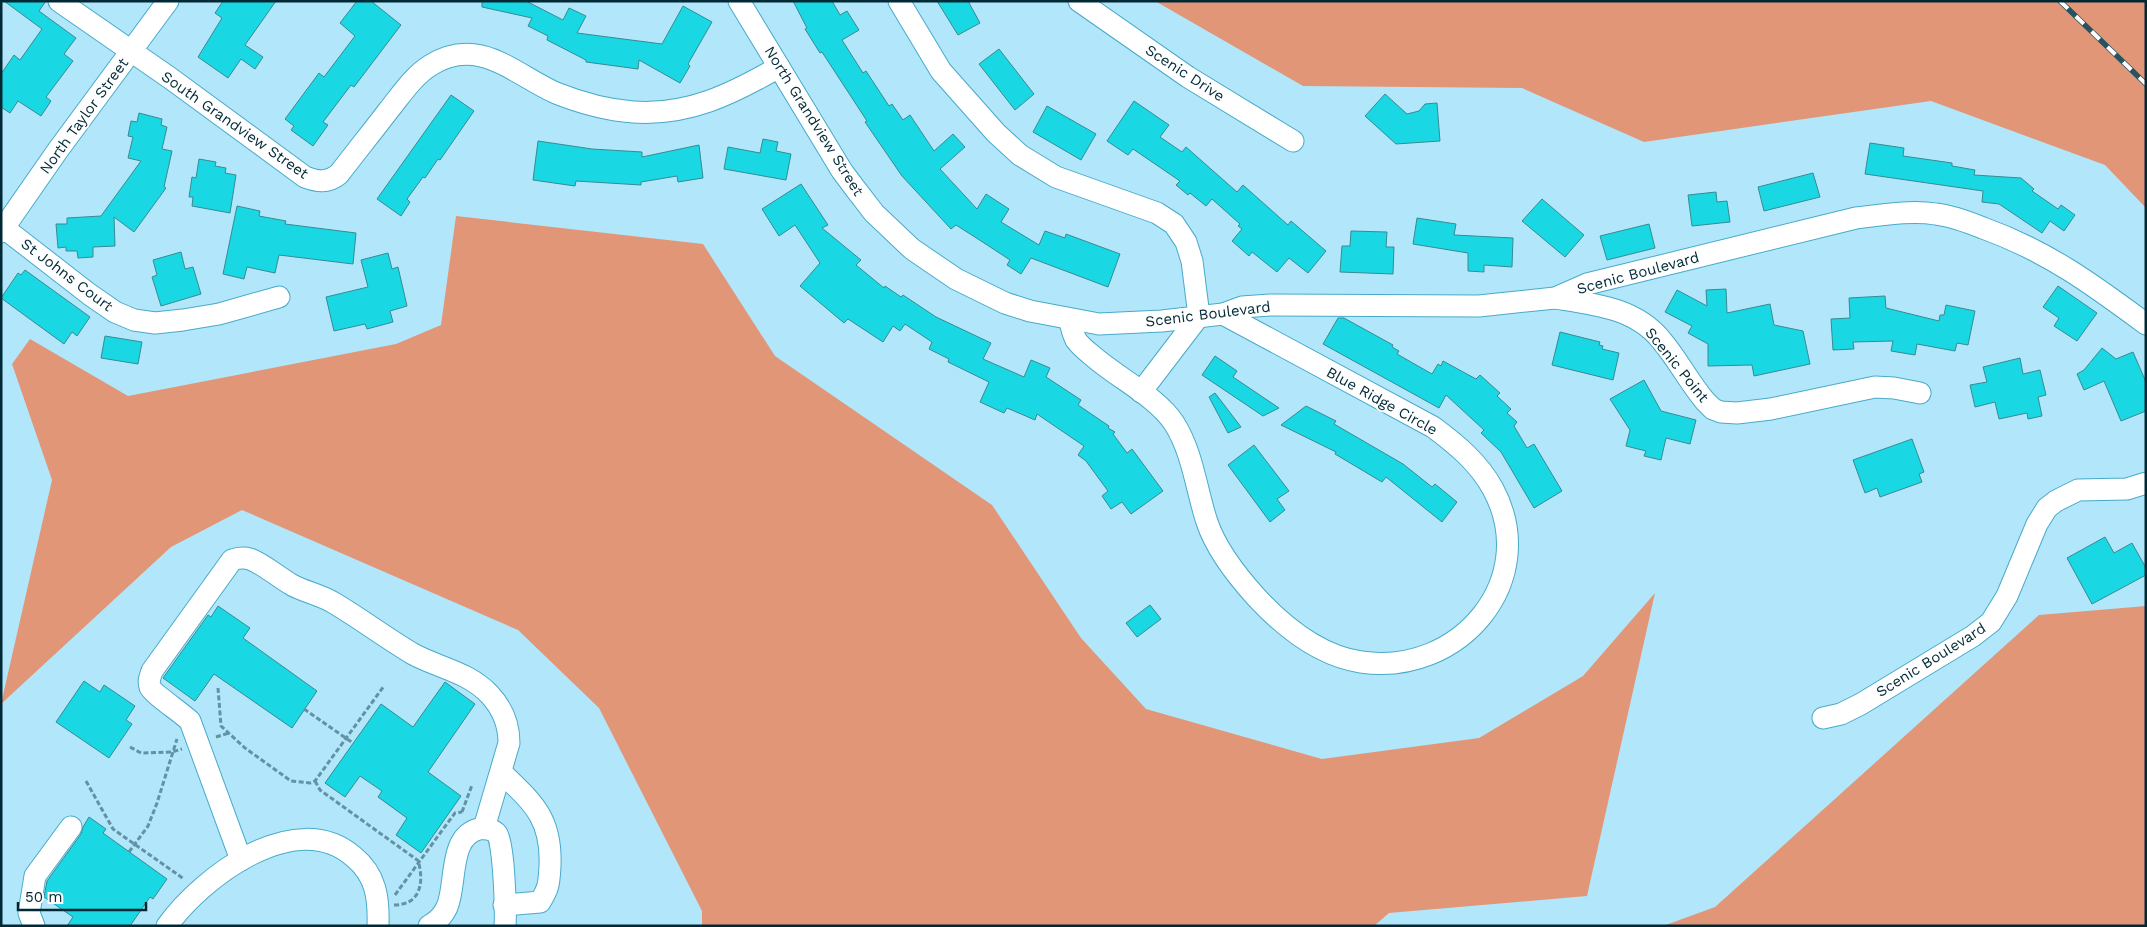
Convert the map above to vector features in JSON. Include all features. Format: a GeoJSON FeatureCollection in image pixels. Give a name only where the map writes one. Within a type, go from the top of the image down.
{"type":"FeatureCollection","features":[{"type":"Feature","properties":{"kind":"street","name":"South Grandview Street"},"geometry":{"type":"LineString","coordinates":[[59,1],[305,177],[324,182],[332,180],[339,174],[414,78],[433,64],[447,58],[462,55],[493,59],[544,87],[565,96],[608,108],[634,112],[688,108],[714,101],[738,90],[778,67]]}},
{"type":"Feature","properties":{"kind":"street","name":"North Taylor Street"},"geometry":{"type":"LineString","coordinates":[[3,230],[58,150],[168,1]]}},
{"type":"Feature","properties":{"kind":"street","name":"North Grandview Street"},"geometry":{"type":"LineString","coordinates":[[739,1],[850,182],[874,213],[912,249],[956,279],[1005,303],[1070,320]]}},
{"type":"Feature","properties":{"kind":"street"},"geometry":{"type":"LineString","coordinates":[[899,1],[941,71],[996,133],[1020,155],[1056,177],[1157,213],[1174,224],[1186,242],[1192,261],[1199,316],[1141,392],[1104,366],[1080,345],[1073,333],[1070,320]]}},
{"type":"Feature","properties":{"kind":"street","name":"Scenic Drive"},"geometry":{"type":"LineString","coordinates":[[1079,1],[1188,77],[1293,141]]}},
{"type":"Feature","properties":{"kind":"street","name":"Scenic Boulevard"},"geometry":{"type":"LineString","coordinates":[[1070,320],[1099,324],[1122,324],[1223,314],[1242,308],[1270,306],[1479,306],[1555,298],[1587,284],[1856,218],[1884,214],[1935,214],[1958,218],[2000,234],[2048,257],[2098,289],[2146,324]]}},
{"type":"Feature","properties":{"kind":"street","name":"St Johns Court"},"geometry":{"type":"LineString","coordinates":[[3,230],[115,312],[134,320],[155,323],[183,320],[219,314],[279,297]]}},
{"type":"Feature","properties":{"kind":"street","name":"Scenic Point"},"geometry":{"type":"LineString","coordinates":[[1555,298],[1610,307],[1643,322],[1661,340],[1694,389],[1713,409],[1721,412],[1737,413],[1771,409],[1875,387],[1894,388],[1920,393]]}},
{"type":"Feature","properties":{"kind":"street","name":"Blue Ridge Circle"},"geometry":{"type":"LineString","coordinates":[[1141,392],[1167,414],[1181,436],[1208,525],[1225,556],[1256,597],[1294,632],[1316,646],[1337,655],[1359,662],[1378,664],[1408,662],[1426,658],[1449,647],[1467,633],[1494,598],[1507,552],[1507,536],[1501,506],[1483,474],[1461,449],[1432,427],[1223,314]]}},
{"type":"Feature","properties":{"kind":"street","name":"Scenic Boulevard"},"geometry":{"type":"LineString","coordinates":[[1823,718],[1841,714],[1861,704],[1973,636],[1991,622],[2006,596],[2037,524],[2047,508],[2056,501],[2078,490],[2127,489],[2146,483]]}},
{"type":"Feature","properties":{"kind":"street"},"geometry":{"type":"LineString","coordinates":[[241,860],[199,743],[188,719],[183,713],[154,693],[149,680],[152,671],[232,560],[238,558],[247,558],[256,562],[292,585],[331,601],[414,655],[470,679],[489,694],[504,714],[509,729],[509,742],[484,828]]}},
{"type":"Feature","properties":{"kind":"street"},"geometry":{"type":"LineString","coordinates":[[429,926],[439,920],[448,906],[458,852],[464,839],[473,831],[484,828],[492,830],[497,834],[502,847],[505,918],[540,902],[548,889],[551,846],[546,826],[533,803],[501,772]]}},
{"type":"Feature","properties":{"kind":"street"},"geometry":{"type":"LineString","coordinates":[[34,926],[29,913],[35,876],[72,826]]}},
{"type":"Feature","properties":{"kind":"street"},"geometry":{"type":"LineString","coordinates":[[167,926],[186,901],[211,879],[241,860],[279,844],[296,840],[321,840],[337,844],[365,866],[370,873],[375,889],[378,926]]}},
{"type":"Feature","properties":{"kind":"path"},"geometry":{"type":"LineString","coordinates":[[218,688],[221,726],[245,748],[291,782],[310,783],[315,781],[384,686]]}},
{"type":"Feature","properties":{"kind":"path"},"geometry":{"type":"LineString","coordinates":[[304,710],[353,743]]}},
{"type":"Feature","properties":{"kind":"path"},"geometry":{"type":"LineString","coordinates":[[129,852],[148,826],[178,735],[188,719]]}},
{"type":"Feature","properties":{"kind":"path"},"geometry":{"type":"LineString","coordinates":[[130,747],[141,753],[172,752],[199,743]]}},
{"type":"Feature","properties":{"kind":"path"},"geometry":{"type":"LineString","coordinates":[[86,781],[113,829],[187,881]]}},
{"type":"Feature","properties":{"kind":"path"},"geometry":{"type":"LineString","coordinates":[[315,781],[320,790],[420,863],[422,886],[417,897],[406,904],[395,905],[389,902],[420,863],[455,813],[462,814],[472,784]]}},
{"type":"Feature","properties":{"kind":"shaded area"},"geometry":{"type":"Polygon","coordinates":[[[1155,1],[2146,1],[2146,208],[2105,165],[1931,101],[1644,142],[1522,88],[1303,86],[1155,1]]]}},
{"type":"Feature","properties":{"kind":"shaded area"},"geometry":{"type":"Polygon","coordinates":[[[456,216],[703,244],[775,356],[992,505],[1081,638],[1146,709],[1322,759],[1479,738],[1583,676],[1655,593],[1587,896],[1389,913],[1374,926],[702,926],[702,911],[599,708],[518,630],[242,510],[171,547],[1,704],[52,480],[12,364],[30,339],[128,396],[396,344],[441,325],[456,216]]]}},
{"type":"Feature","properties":{"kind":"shaded area"},"geometry":{"type":"Polygon","coordinates":[[[2146,606],[2146,926],[1663,926],[1715,907],[2039,615],[2146,606]]]}},
{"type":"Feature","properties":{"kind":"building"},"geometry":{"type":"Polygon","coordinates":[[[4,1],[46,1],[39,11],[76,38],[64,54],[73,61],[46,97],[51,101],[41,116],[18,101],[10,113],[1,107],[1,74],[14,55],[20,60],[42,29],[4,1]]]}},
{"type":"Feature","properties":{"kind":"building"},"geometry":{"type":"Polygon","coordinates":[[[223,1],[276,1],[245,45],[263,57],[255,69],[241,59],[228,78],[198,57],[222,18],[215,13],[223,1]]]}},
{"type":"Feature","properties":{"kind":"building"},"geometry":{"type":"Polygon","coordinates":[[[357,1],[371,1],[401,25],[354,87],[351,85],[323,122],[328,125],[313,146],[291,130],[294,126],[285,119],[319,73],[324,77],[355,36],[340,23],[357,1]]]}},
{"type":"Feature","properties":{"kind":"building"},"geometry":{"type":"Polygon","coordinates":[[[482,1],[526,1],[563,20],[569,8],[586,16],[577,33],[662,44],[683,6],[712,22],[688,64],[690,66],[680,83],[639,60],[638,69],[586,62],[586,60],[547,40],[548,36],[528,26],[532,18],[482,7],[482,1]]]}},
{"type":"Feature","properties":{"kind":"building"},"geometry":{"type":"Polygon","coordinates":[[[793,1],[832,1],[840,15],[847,11],[859,30],[842,40],[863,73],[866,71],[889,106],[892,104],[903,120],[910,115],[934,151],[953,134],[965,147],[940,169],[977,209],[986,194],[1009,209],[1001,222],[1039,245],[1045,231],[1065,238],[1066,234],[1120,254],[1108,287],[1031,258],[1021,274],[1007,265],[1010,260],[978,239],[956,225],[951,229],[902,176],[865,122],[867,121],[822,52],[820,53],[805,29],[807,28],[793,1]]]}},
{"type":"Feature","properties":{"kind":"building"},"geometry":{"type":"Polygon","coordinates":[[[937,1],[968,1],[980,23],[958,35],[937,1]]]}},
{"type":"Feature","properties":{"kind":"building"},"geometry":{"type":"Polygon","coordinates":[[[999,49],[1034,94],[1015,110],[979,64],[999,49]]]}},
{"type":"Feature","properties":{"kind":"building"},"geometry":{"type":"Polygon","coordinates":[[[1385,94],[1407,114],[1419,111],[1425,104],[1437,103],[1440,141],[1396,144],[1365,116],[1385,94]]]}},
{"type":"Feature","properties":{"kind":"building"},"geometry":{"type":"Polygon","coordinates":[[[451,95],[474,111],[440,160],[438,159],[407,199],[410,202],[401,216],[377,199],[451,95]]]}},
{"type":"Feature","properties":{"kind":"building"},"geometry":{"type":"Polygon","coordinates":[[[1134,101],[1169,125],[1160,137],[1182,152],[1186,147],[1237,192],[1243,185],[1288,225],[1291,221],[1326,251],[1308,273],[1289,258],[1277,272],[1252,252],[1249,256],[1232,241],[1242,229],[1238,226],[1240,224],[1212,199],[1206,206],[1176,185],[1180,181],[1133,149],[1128,155],[1107,141],[1134,101]]]}},
{"type":"Feature","properties":{"kind":"building"},"geometry":{"type":"Polygon","coordinates":[[[1047,106],[1096,134],[1081,160],[1033,132],[1047,106]]]}},
{"type":"Feature","properties":{"kind":"building"},"geometry":{"type":"Polygon","coordinates":[[[139,113],[162,119],[161,125],[167,127],[162,149],[172,151],[164,187],[166,188],[134,232],[114,217],[115,246],[93,247],[93,257],[78,258],[77,251],[66,251],[66,247],[58,248],[56,224],[67,224],[67,218],[101,216],[141,161],[128,158],[133,137],[128,136],[131,121],[137,122],[139,113]]]}},
{"type":"Feature","properties":{"kind":"building"},"geometry":{"type":"Polygon","coordinates":[[[763,139],[778,142],[776,151],[791,154],[786,180],[724,169],[728,147],[760,153],[763,139]]]}},
{"type":"Feature","properties":{"kind":"building"},"geometry":{"type":"Polygon","coordinates":[[[538,141],[592,149],[642,152],[642,157],[699,145],[703,178],[678,182],[677,176],[641,182],[641,185],[576,181],[575,186],[533,180],[538,141]]]}},
{"type":"Feature","properties":{"kind":"building"},"geometry":{"type":"Polygon","coordinates":[[[1870,143],[1904,148],[1903,156],[1952,163],[1952,166],[1975,170],[1974,175],[2021,178],[2034,189],[2032,191],[2058,209],[2061,205],[2075,215],[2064,231],[2050,221],[2042,233],[1999,204],[1982,202],[1983,191],[1865,174],[1870,143]]]}},
{"type":"Feature","properties":{"kind":"building"},"geometry":{"type":"Polygon","coordinates":[[[199,159],[216,162],[215,166],[226,168],[225,173],[236,175],[230,213],[192,206],[193,197],[189,197],[192,177],[196,178],[199,159]]]}},
{"type":"Feature","properties":{"kind":"building"},"geometry":{"type":"Polygon","coordinates":[[[1813,173],[1820,197],[1764,211],[1758,187],[1813,173]]]}},
{"type":"Feature","properties":{"kind":"building"},"geometry":{"type":"Polygon","coordinates":[[[801,184],[828,225],[822,228],[861,260],[856,265],[884,288],[885,286],[901,297],[903,295],[936,317],[991,343],[983,359],[1024,377],[1031,360],[1050,368],[1046,377],[1081,400],[1078,405],[1109,426],[1108,428],[1115,432],[1113,434],[1127,453],[1132,449],[1163,491],[1131,514],[1122,502],[1111,509],[1102,496],[1108,491],[1086,461],[1078,455],[1084,446],[1037,414],[1035,420],[1007,408],[1004,413],[980,402],[989,382],[948,362],[949,359],[929,349],[932,342],[905,324],[900,331],[893,326],[883,342],[848,319],[844,323],[800,286],[820,263],[795,225],[779,236],[762,209],[801,184]]]}},
{"type":"Feature","properties":{"kind":"building"},"geometry":{"type":"Polygon","coordinates":[[[1716,192],[1717,202],[1727,201],[1730,222],[1692,226],[1688,195],[1716,192]]]}},
{"type":"Feature","properties":{"kind":"building"},"geometry":{"type":"Polygon","coordinates":[[[1542,199],[1584,235],[1565,257],[1522,221],[1542,199]]]}},
{"type":"Feature","properties":{"kind":"building"},"geometry":{"type":"Polygon","coordinates":[[[237,206],[260,211],[259,216],[286,221],[285,224],[356,233],[353,264],[279,255],[275,273],[247,267],[244,279],[223,274],[237,206]]]}},
{"type":"Feature","properties":{"kind":"building"},"geometry":{"type":"Polygon","coordinates":[[[1417,218],[1456,224],[1454,235],[1513,238],[1512,267],[1484,265],[1484,272],[1468,271],[1468,253],[1413,244],[1417,218]]]}},
{"type":"Feature","properties":{"kind":"building"},"geometry":{"type":"Polygon","coordinates":[[[1649,224],[1655,248],[1607,260],[1600,236],[1649,224]]]}},
{"type":"Feature","properties":{"kind":"building"},"geometry":{"type":"Polygon","coordinates":[[[1351,231],[1387,232],[1386,247],[1394,247],[1393,274],[1340,272],[1342,246],[1350,246],[1351,231]]]}},
{"type":"Feature","properties":{"kind":"building"},"geometry":{"type":"Polygon","coordinates":[[[181,252],[185,269],[193,267],[201,294],[161,306],[152,277],[157,275],[153,260],[181,252]]]}},
{"type":"Feature","properties":{"kind":"building"},"geometry":{"type":"Polygon","coordinates":[[[388,253],[392,269],[398,267],[407,306],[390,311],[393,322],[367,329],[365,324],[334,331],[326,297],[368,287],[361,260],[388,253]]]}},
{"type":"Feature","properties":{"kind":"building"},"geometry":{"type":"Polygon","coordinates":[[[25,270],[90,317],[77,336],[72,332],[64,344],[1,298],[18,273],[21,275],[25,270]]]}},
{"type":"Feature","properties":{"kind":"building"},"geometry":{"type":"Polygon","coordinates":[[[2058,286],[2097,313],[2077,341],[2054,326],[2059,318],[2043,307],[2058,286]]]}},
{"type":"Feature","properties":{"kind":"building"},"geometry":{"type":"Polygon","coordinates":[[[1726,289],[1727,313],[1770,304],[1774,325],[1803,331],[1810,364],[1754,376],[1752,365],[1708,366],[1708,344],[1688,333],[1692,326],[1665,312],[1677,290],[1707,306],[1706,290],[1726,289]]]}},
{"type":"Feature","properties":{"kind":"building"},"geometry":{"type":"Polygon","coordinates":[[[1885,296],[1886,308],[1939,321],[1940,315],[1944,315],[1946,305],[1975,311],[1968,345],[1957,343],[1955,351],[1917,344],[1915,355],[1891,351],[1893,341],[1853,342],[1854,349],[1833,350],[1831,319],[1850,318],[1849,298],[1885,296]]]}},
{"type":"Feature","properties":{"kind":"building"},"geometry":{"type":"Polygon","coordinates":[[[1338,318],[1344,318],[1393,345],[1392,347],[1399,351],[1397,354],[1432,374],[1438,364],[1441,366],[1443,361],[1476,379],[1480,375],[1500,393],[1497,396],[1511,409],[1507,413],[1517,422],[1514,426],[1527,448],[1534,444],[1562,491],[1534,508],[1501,452],[1481,433],[1484,430],[1446,395],[1439,408],[1323,344],[1338,318]]]}},
{"type":"Feature","properties":{"kind":"building"},"geometry":{"type":"Polygon","coordinates":[[[1560,332],[1600,342],[1599,345],[1603,346],[1602,349],[1619,353],[1613,380],[1552,365],[1560,332]]]}},
{"type":"Feature","properties":{"kind":"building"},"geometry":{"type":"Polygon","coordinates":[[[105,336],[142,342],[138,364],[101,358],[105,336]]]}},
{"type":"Feature","properties":{"kind":"building"},"geometry":{"type":"Polygon","coordinates":[[[2102,348],[2116,359],[2133,352],[2146,382],[2146,411],[2121,421],[2104,381],[2084,390],[2077,374],[2084,370],[2102,348]]]}},
{"type":"Feature","properties":{"kind":"building"},"geometry":{"type":"Polygon","coordinates":[[[1215,356],[1237,371],[1233,377],[1279,408],[1263,416],[1202,375],[1215,356]]]}},
{"type":"Feature","properties":{"kind":"building"},"geometry":{"type":"Polygon","coordinates":[[[2020,358],[2023,374],[2040,370],[2046,395],[2038,397],[2042,416],[2028,419],[2027,413],[1999,419],[1995,402],[1975,407],[1970,385],[1987,382],[1983,367],[2020,358]]]}},
{"type":"Feature","properties":{"kind":"building"},"geometry":{"type":"Polygon","coordinates":[[[1644,380],[1661,411],[1696,420],[1690,444],[1666,438],[1661,460],[1644,456],[1646,451],[1626,446],[1630,430],[1610,399],[1644,380]]]}},
{"type":"Feature","properties":{"kind":"building"},"geometry":{"type":"Polygon","coordinates":[[[1215,393],[1241,427],[1228,433],[1209,397],[1215,393]]]}},
{"type":"Feature","properties":{"kind":"building"},"geometry":{"type":"Polygon","coordinates":[[[1306,406],[1336,421],[1334,424],[1403,464],[1432,487],[1435,484],[1457,502],[1442,522],[1386,477],[1382,482],[1335,454],[1336,452],[1281,425],[1306,406]]]}},
{"type":"Feature","properties":{"kind":"building"},"geometry":{"type":"Polygon","coordinates":[[[1912,439],[1924,472],[1919,474],[1922,482],[1880,497],[1877,488],[1865,493],[1853,460],[1912,439]]]}},
{"type":"Feature","properties":{"kind":"building"},"geometry":{"type":"Polygon","coordinates":[[[1254,445],[1289,491],[1277,499],[1285,510],[1270,522],[1228,465],[1254,445]]]}},
{"type":"Feature","properties":{"kind":"building"},"geometry":{"type":"Polygon","coordinates":[[[2105,537],[2114,553],[2132,543],[2146,568],[2146,575],[2092,604],[2067,558],[2105,537]]]}},
{"type":"Feature","properties":{"kind":"building"},"geometry":{"type":"Polygon","coordinates":[[[1150,605],[1161,619],[1137,637],[1126,623],[1150,605]]]}},
{"type":"Feature","properties":{"kind":"building"},"geometry":{"type":"Polygon","coordinates":[[[218,606],[250,628],[243,638],[317,691],[292,728],[214,674],[195,701],[163,678],[208,615],[211,617],[218,606]]]}},
{"type":"Feature","properties":{"kind":"building"},"geometry":{"type":"Polygon","coordinates":[[[84,681],[100,692],[104,685],[135,706],[126,720],[132,724],[109,758],[56,722],[84,681]]]}},
{"type":"Feature","properties":{"kind":"building"},"geometry":{"type":"Polygon","coordinates":[[[445,682],[475,704],[428,772],[461,796],[421,853],[396,835],[407,818],[378,797],[382,791],[360,776],[345,797],[325,783],[381,704],[413,727],[445,682]]]}},
{"type":"Feature","properties":{"kind":"building"},"geometry":{"type":"Polygon","coordinates":[[[89,817],[106,829],[103,833],[167,879],[153,899],[150,897],[130,926],[67,926],[73,917],[44,897],[47,881],[81,834],[89,817]]]}},
{"type":"Feature","properties":{"kind":"railway"},"geometry":{"type":"LineString","coordinates":[[2060,1],[2146,84]]}}]}
